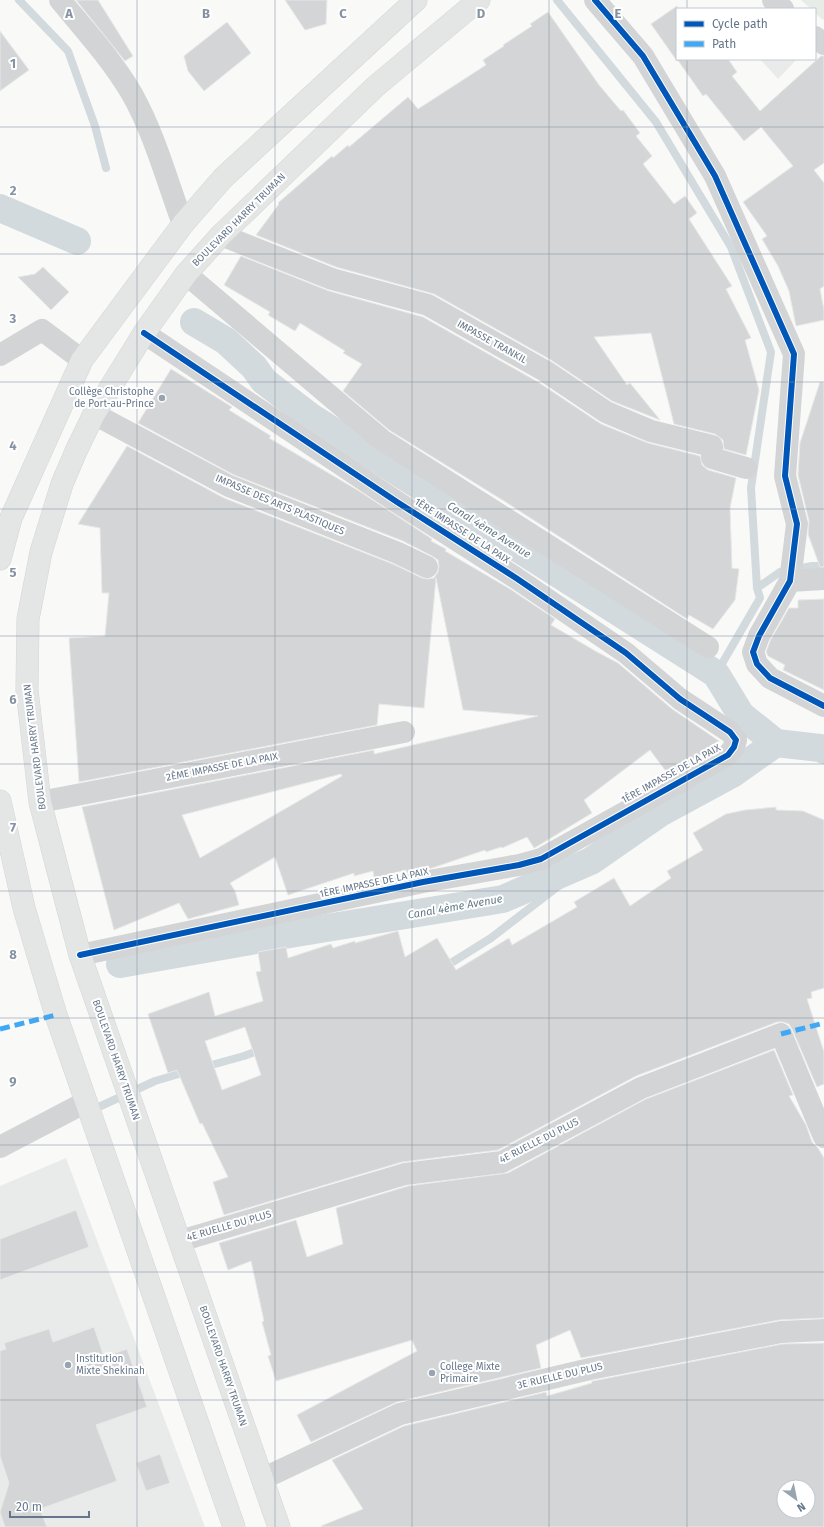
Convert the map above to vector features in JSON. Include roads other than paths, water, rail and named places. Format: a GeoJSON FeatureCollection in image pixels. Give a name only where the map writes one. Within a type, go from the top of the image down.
{"type":"FeatureCollection","features":[{"type":"Feature","properties":{"kind":"main road"},"geometry":{"type":"LineString","coordinates":[[0,559],[5,516],[82,360],[183,224],[223,178],[416,0]]}},
{"type":"Feature","properties":{"kind":"main road","name":"BOULEVARD HARRY TRUMAN"},"geometry":{"type":"LineString","coordinates":[[279,1527],[80,955],[40,802],[27,690],[28,619],[42,552],[62,484],[77,449],[94,414],[144,333],[186,274],[221,235],[376,86],[479,0]]}},
{"type":"Feature","properties":{"kind":"main road"},"geometry":{"type":"LineString","coordinates":[[0,801],[24,908],[56,1015],[234,1527]]}},
{"type":"Feature","properties":{"kind":"street"},"geometry":{"type":"LineString","coordinates":[[60,0],[110,62],[132,94],[142,113],[158,153],[183,224]]}},
{"type":"Feature","properties":{"kind":"street"},"geometry":{"type":"LineString","coordinates":[[595,0],[642,56],[715,176],[794,354],[785,476],[798,524],[790,581],[759,636],[753,652],[757,664],[770,678],[824,706]]}},
{"type":"Feature","properties":{"kind":"street"},"geometry":{"type":"LineString","coordinates":[[773,0],[782,8]]}},
{"type":"Feature","properties":{"kind":"street"},"geometry":{"type":"LineString","coordinates":[[816,38],[824,44]]}},
{"type":"Feature","properties":{"kind":"street","name":"IMPASSE TRANKIL"},"geometry":{"type":"LineString","coordinates":[[221,235],[332,279],[428,305],[545,372],[606,412],[651,431],[712,446],[712,458],[746,468]]}},
{"type":"Feature","properties":{"kind":"street"},"geometry":{"type":"LineString","coordinates":[[186,274],[382,440],[708,647]]}},
{"type":"Feature","properties":{"kind":"street"},"geometry":{"type":"LineString","coordinates":[[0,355],[42,330],[82,360]]}},
{"type":"Feature","properties":{"kind":"street","name":"1ÈRE IMPASSE DE LA PAIX"},"geometry":{"type":"LineString","coordinates":[[80,955],[423,882],[519,865],[541,859],[728,755],[734,747],[736,740],[730,732],[680,698],[626,653],[516,578],[397,502],[144,333]]}},
{"type":"Feature","properties":{"kind":"street","name":"IMPASSE DES ARTS PLASTIQUES"},"geometry":{"type":"LineString","coordinates":[[94,414],[228,486],[398,553],[427,567]]}},
{"type":"Feature","properties":{"kind":"street"},"geometry":{"type":"LineString","coordinates":[[790,581],[824,579]]}},
{"type":"Feature","properties":{"kind":"street","name":"2ÈME IMPASSE DE LA PAIX"},"geometry":{"type":"LineString","coordinates":[[40,802],[404,732]]}},
{"type":"Feature","properties":{"kind":"street","name":"4E RUELLE DU PLUS"},"geometry":{"type":"LineString","coordinates":[[180,1241],[405,1174],[502,1162],[641,1088],[781,1034],[824,1136]]}},
{"type":"Feature","properties":{"kind":"street"},"geometry":{"type":"LineString","coordinates":[[0,1147],[86,1102]]}},
{"type":"Feature","properties":{"kind":"street","name":"3E RUELLE DU PLUS"},"geometry":{"type":"LineString","coordinates":[[262,1479],[400,1414],[590,1368],[780,1332],[824,1330]]}},
{"type":"Feature","properties":{"kind":"waterway"},"geometry":{"type":"LineString","coordinates":[[19,0],[68,51],[95,126],[106,168]]}},
{"type":"Feature","properties":{"kind":"waterway"},"geometry":{"type":"LineString","coordinates":[[557,0],[656,122],[731,247],[771,352],[751,488],[757,588],[760,598],[716,674]]}},
{"type":"Feature","properties":{"kind":"waterway"},"geometry":{"type":"LineString","coordinates":[[0,208],[77,241]]}},
{"type":"Feature","properties":{"kind":"waterway","name":"Canal 4ème Avenue"},"geometry":{"type":"LineString","coordinates":[[194,322],[226,341],[254,367],[264,381],[311,417],[716,674],[741,715],[776,743]]}},
{"type":"Feature","properties":{"kind":"waterway"},"geometry":{"type":"LineString","coordinates":[[757,588],[780,572],[812,566],[824,566]]}},
{"type":"Feature","properties":{"kind":"waterway","name":"Canal 4ème Avenue"},"geometry":{"type":"LineString","coordinates":[[120,964],[503,899],[591,861],[660,813],[732,774],[776,743],[820,748],[824,750]]}},
{"type":"Feature","properties":{"kind":"waterway"},"geometry":{"type":"LineString","coordinates":[[443,968],[491,938],[591,861]]}},
{"type":"Feature","properties":{"kind":"waterway"},"geometry":{"type":"LineString","coordinates":[[204,1067],[263,1049]]}},
{"type":"Feature","properties":{"kind":"waterway"},"geometry":{"type":"LineString","coordinates":[[90,1111],[155,1081],[189,1071]]}},
{"type":"Feature","properties":{"kind":"place","name":"Collège Christophe de Port-au-Prince"},"geometry":{"type":"Point","coordinates":[162,398]}},
{"type":"Feature","properties":{"kind":"place","name":"Institution Mixte Shekinah"},"geometry":{"type":"Point","coordinates":[68,1365]}},
{"type":"Feature","properties":{"kind":"place","name":"College Mixte Primaire"},"geometry":{"type":"Point","coordinates":[432,1373]}}]}
